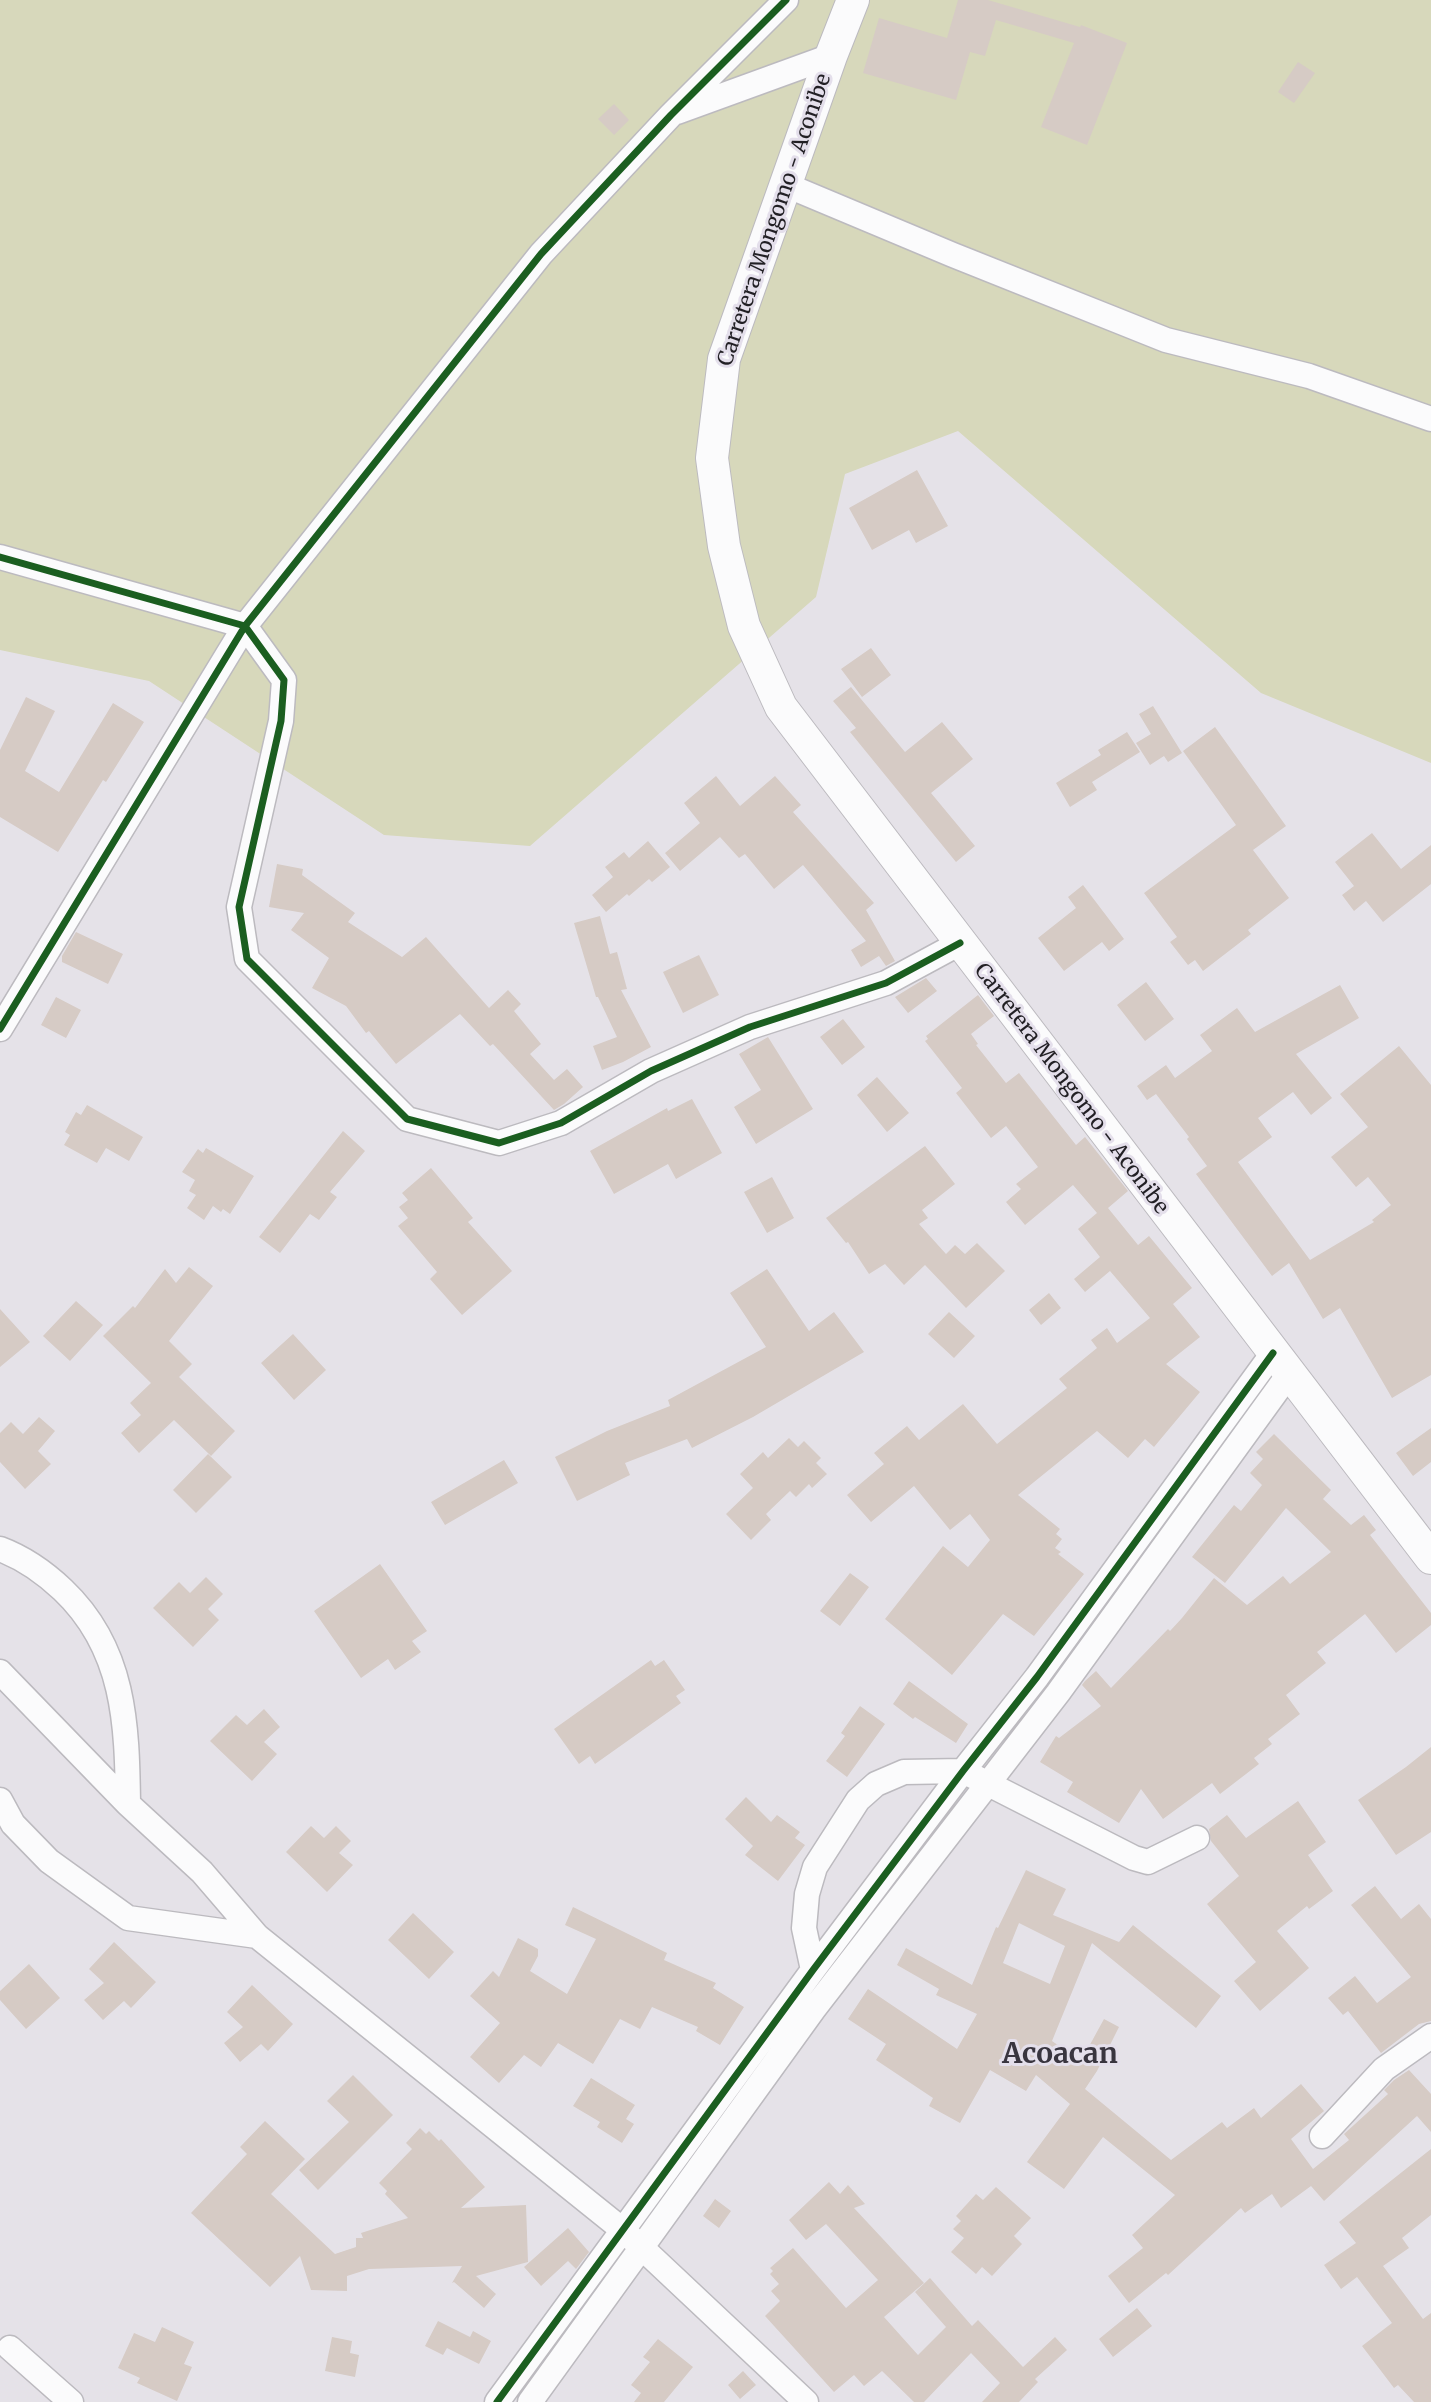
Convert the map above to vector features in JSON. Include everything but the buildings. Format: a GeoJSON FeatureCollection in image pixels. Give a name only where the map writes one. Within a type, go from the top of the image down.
{"type":"FeatureCollection","features":[{"type":"Feature","properties":{"kind":"main road","name":"Carretera Mongomo - Aconibe"},"geometry":{"type":"LineString","coordinates":[[853,0],[724,359],[712,458],[724,546],[744,626],[781,706],[1431,1558]]}},
{"type":"Feature","properties":{"kind":"street"},"geometry":{"type":"LineString","coordinates":[[0,1029],[245,626],[541,254],[671,115],[786,0]]}},
{"type":"Feature","properties":{"kind":"street"},"geometry":{"type":"LineString","coordinates":[[671,115],[831,56]]}},
{"type":"Feature","properties":{"kind":"street"},"geometry":{"type":"LineString","coordinates":[[786,185],[1166,340],[1309,376],[1431,419]]}},
{"type":"Feature","properties":{"kind":"street"},"geometry":{"type":"LineString","coordinates":[[0,557],[245,626],[284,680],[281,721],[239,907],[247,959],[407,1119],[499,1143],[561,1123],[651,1071],[750,1027],[886,983],[960,943]]}},
{"type":"Feature","properties":{"kind":"street"},"geometry":{"type":"LineString","coordinates":[[530,2402],[632,2239],[813,1970],[963,1771],[1281,1364]]}},
{"type":"Feature","properties":{"kind":"street"},"geometry":{"type":"LineString","coordinates":[[497,2402],[632,2239],[1058,1693],[1281,1364]]}},
{"type":"Feature","properties":{"kind":"street"},"geometry":{"type":"LineString","coordinates":[[0,1549],[19,1556],[51,1579],[79,1605],[102,1638],[115,1671],[127,1751],[128,1804]]}},
{"type":"Feature","properties":{"kind":"street"},"geometry":{"type":"LineString","coordinates":[[0,1672],[128,1804],[202,1872],[257,1936],[632,2239],[806,2402]]}},
{"type":"Feature","properties":{"kind":"street"},"geometry":{"type":"LineString","coordinates":[[813,1970],[804,1928],[807,1894],[815,1867],[858,1800],[876,1784],[904,1772],[963,1771],[1133,1858],[1148,1861],[1197,1838]]}},
{"type":"Feature","properties":{"kind":"street"},"geometry":{"type":"LineString","coordinates":[[0,1800],[13,1824],[49,1861],[128,1917],[257,1936]]}},
{"type":"Feature","properties":{"kind":"street"},"geometry":{"type":"LineString","coordinates":[[1322,2136],[1384,2069],[1431,2036]]}},
{"type":"Feature","properties":{"kind":"street"},"geometry":{"type":"LineString","coordinates":[[10,2348],[71,2402]]}},
{"type":"Feature","properties":{"kind":"green space"},"geometry":{"type":"Polygon","coordinates":[[[0,0],[1431,0],[1431,763],[1261,693],[958,431],[845,474],[816,597],[530,846],[384,835],[149,681],[0,650],[0,0]]]}},
{"type":"Feature","properties":{"kind":"cycle path"},"geometry":{"type":"LineString","coordinates":[[0,1029],[245,626],[541,254],[671,115],[786,0]]}},
{"type":"Feature","properties":{"kind":"cycle path"},"geometry":{"type":"LineString","coordinates":[[0,557],[245,626],[284,680],[281,721],[239,907],[247,959],[407,1119],[499,1143],[561,1123],[651,1071],[750,1027],[886,983],[960,943]]}},
{"type":"Feature","properties":{"kind":"cycle path"},"geometry":{"type":"LineString","coordinates":[[497,2402],[813,1970],[1037,1677],[1273,1353]]}},
{"type":"Feature","properties":{"kind":"district","name":"Acoacan"},"geometry":{"type":"Point","coordinates":[1060,2055]}}]}
